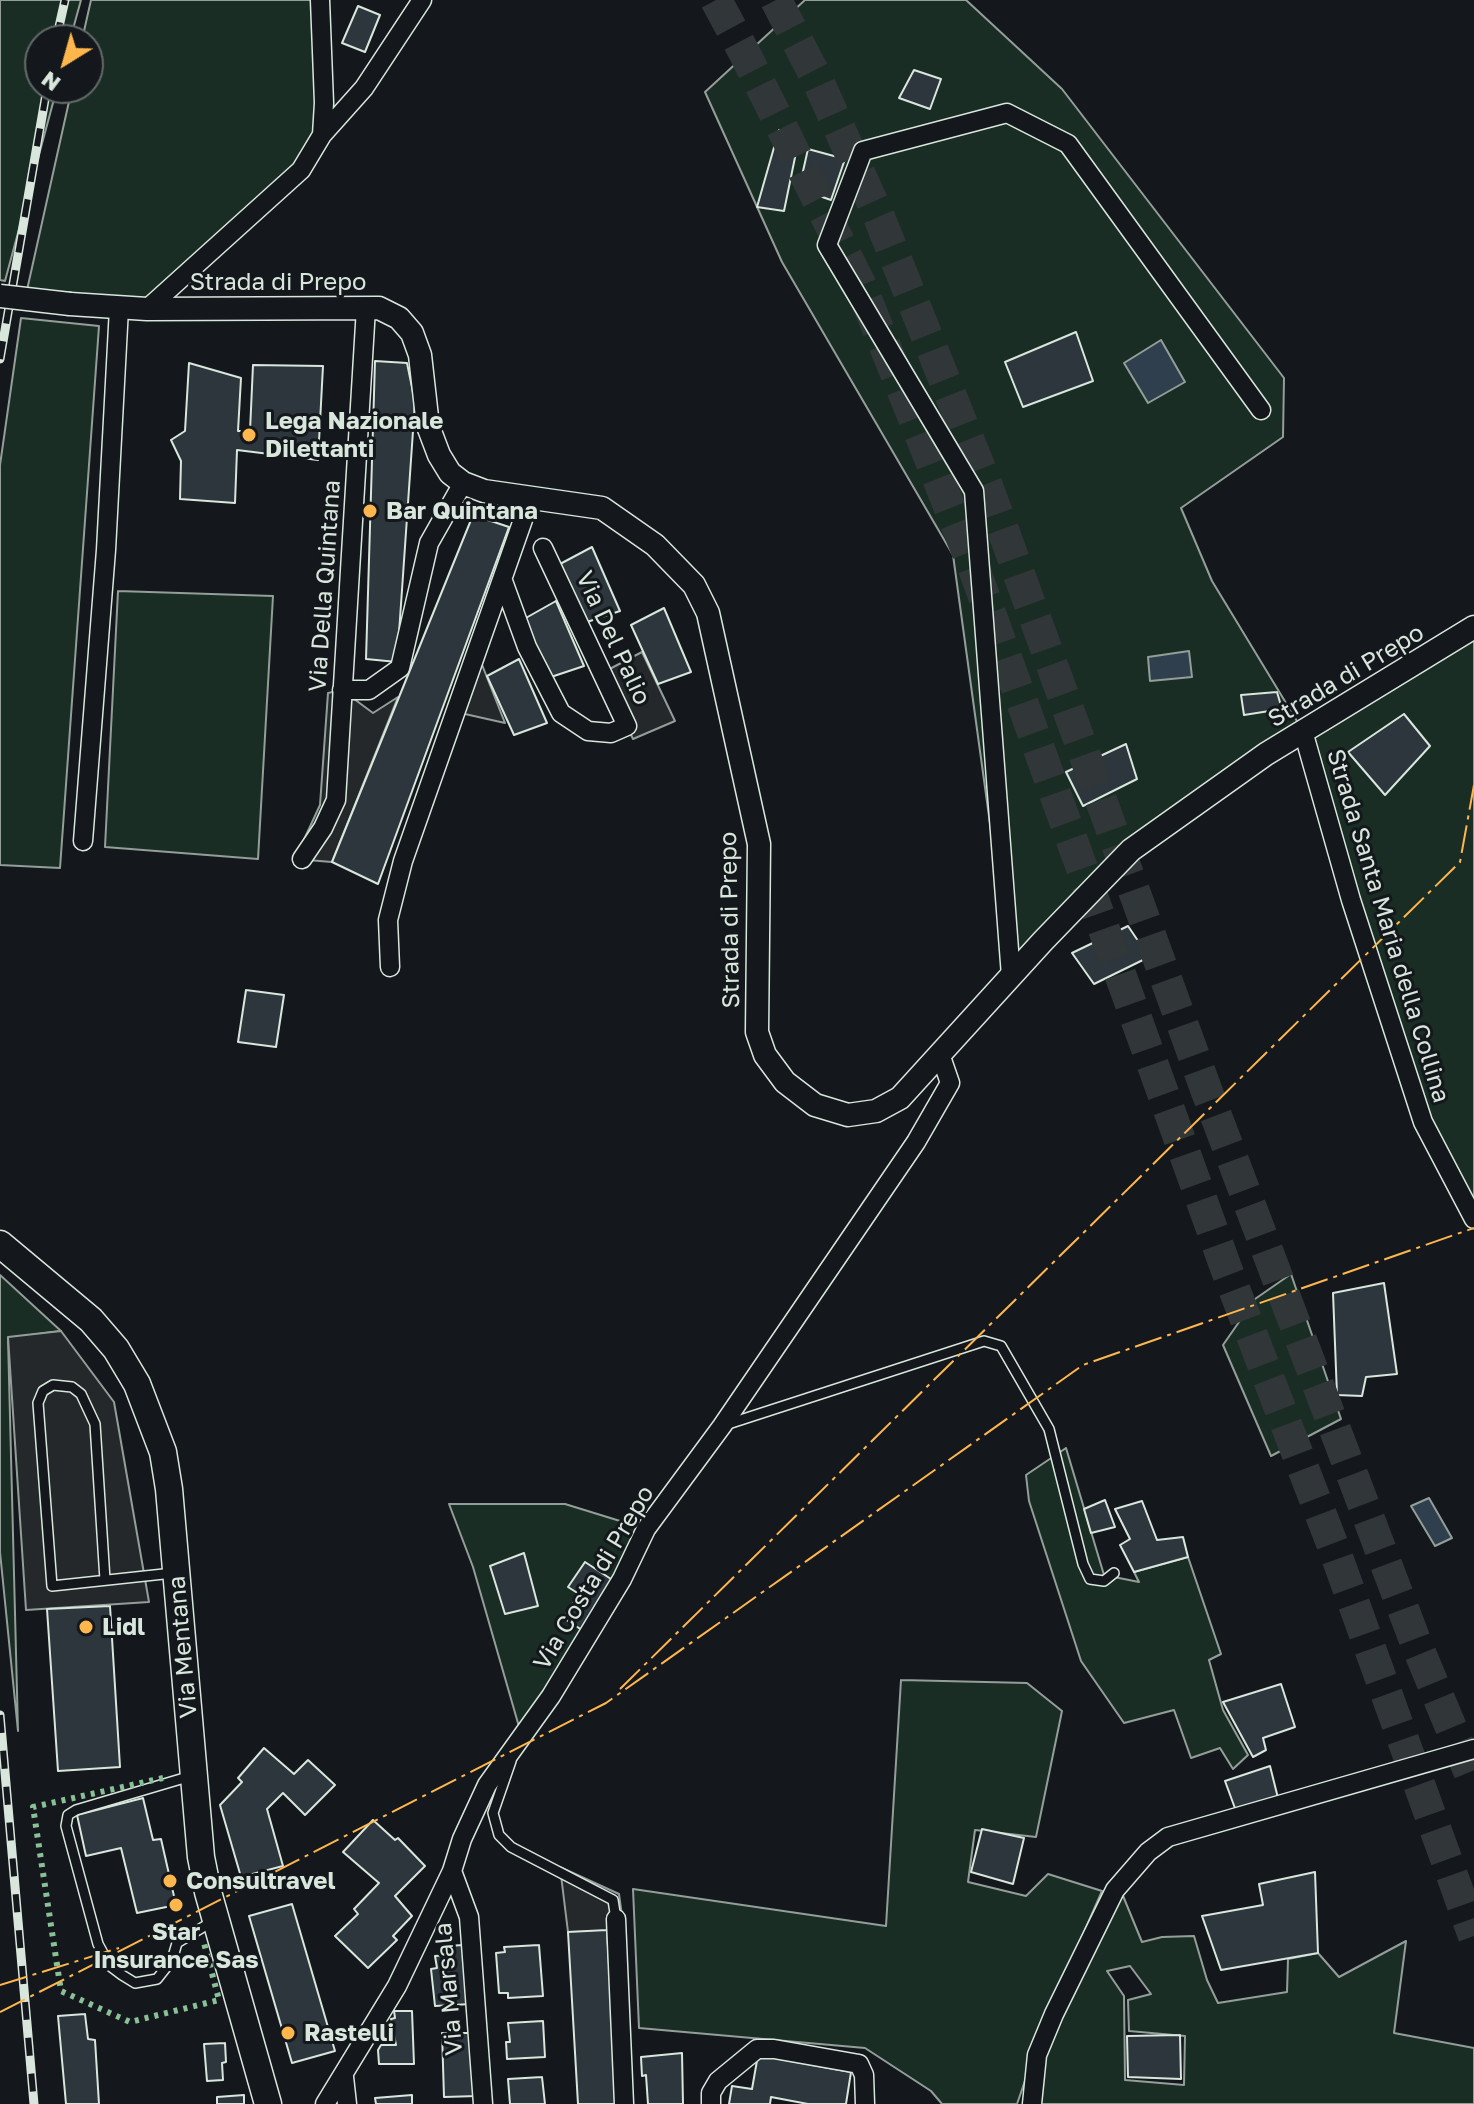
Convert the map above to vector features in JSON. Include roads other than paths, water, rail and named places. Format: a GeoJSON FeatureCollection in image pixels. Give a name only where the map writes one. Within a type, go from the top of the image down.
{"type":"FeatureCollection","features":[{"type":"Feature","properties":{"kind":"main road","name":"Via Mentana"},"geometry":{"type":"LineString","coordinates":[[0,1244],[91,1320],[116,1349],[137,1384],[163,1452],[177,1573],[201,1857],[268,2104]]}},
{"type":"Feature","properties":{"kind":"street"},"geometry":{"type":"LineString","coordinates":[[320,0],[324,103],[322,135]]}},
{"type":"Feature","properties":{"kind":"street"},"geometry":{"type":"LineString","coordinates":[[147,309],[301,170],[322,135],[364,88],[422,0]]}},
{"type":"Feature","properties":{"kind":"street"},"geometry":{"type":"LineString","coordinates":[[1011,976],[974,491],[827,245],[863,151],[1007,113],[1068,144],[1261,410]]}},
{"type":"Feature","properties":{"kind":"street","name":"Strada di Prepo"},"geometry":{"type":"LineString","coordinates":[[0,296],[147,309],[379,308],[399,318],[412,333],[420,355],[428,426],[450,473],[463,483],[484,491],[602,508],[655,545],[694,585],[708,613],[759,844],[757,1032],[765,1055],[785,1082],[815,1105],[848,1115],[876,1111],[900,1098],[1131,850],[1266,754],[1474,627]]}},
{"type":"Feature","properties":{"kind":"street"},"geometry":{"type":"LineString","coordinates":[[83,841],[106,550],[119,308]]}},
{"type":"Feature","properties":{"kind":"street","name":"Via Della Quintana"},"geometry":{"type":"LineString","coordinates":[[302,859],[323,828],[336,800],[366,308]]}},
{"type":"Feature","properties":{"kind":"street"},"geometry":{"type":"LineString","coordinates":[[342,690],[369,690],[400,668],[429,543],[463,483]]}},
{"type":"Feature","properties":{"kind":"street"},"geometry":{"type":"LineString","coordinates":[[390,967],[388,920],[403,861],[531,497]]}},
{"type":"Feature","properties":{"kind":"street","name":"Via Del Palio"},"geometry":{"type":"LineString","coordinates":[[503,581],[527,647],[561,713],[588,731],[611,733],[627,726],[543,548]]}},
{"type":"Feature","properties":{"kind":"street","name":"Strada Santa Maria della Collina"},"geometry":{"type":"LineString","coordinates":[[1303,731],[1351,900],[1423,1122],[1474,1219]]}},
{"type":"Feature","properties":{"kind":"street","name":"Via Costa di Prepo"},"geometry":{"type":"LineString","coordinates":[[325,2104],[397,1986],[452,1871],[462,1839],[487,1785],[551,1696],[622,1579],[646,1529],[722,1426],[916,1142],[950,1083],[940,1054]]}},
{"type":"Feature","properties":{"kind":"street"},"geometry":{"type":"LineString","coordinates":[[1032,2104],[1037,2055],[1054,2014],[1115,1890],[1148,1852],[1168,1837],[1474,1749]]}},
{"type":"Feature","properties":{"kind":"street","name":"Via Marsala"},"geometry":{"type":"LineString","coordinates":[[452,1871],[469,1917],[483,2104]]}},
{"type":"Feature","properties":{"kind":"street"},"geometry":{"type":"LineString","coordinates":[[616,1919],[624,2104]]}},
{"type":"Feature","properties":{"kind":"street"},"geometry":{"type":"LineString","coordinates":[[711,2104],[711,2093],[718,2081],[757,2049],[774,2049],[859,2064],[864,2075],[865,2104]]}},
{"type":"Feature","properties":{"kind":"street"},"geometry":{"type":"LineString","coordinates":[[344,2077],[347,2104]]}},
{"type":"Feature","properties":{"kind":"lane"},"geometry":{"type":"LineString","coordinates":[[722,1426],[984,1341],[1001,1346],[1049,1429],[1083,1564],[1090,1579],[1104,1581],[1114,1573]]}},
{"type":"Feature","properties":{"kind":"lane"},"geometry":{"type":"LineString","coordinates":[[105,1580],[95,1424],[81,1394],[72,1387],[53,1385],[43,1391],[38,1403],[52,1586],[177,1573]]}},
{"type":"Feature","properties":{"kind":"lane"},"geometry":{"type":"LineString","coordinates":[[516,1745],[493,1813],[499,1835],[511,1847],[613,1900],[616,1919]]}},
{"type":"Feature","properties":{"kind":"lane"},"geometry":{"type":"LineString","coordinates":[[194,1776],[76,1810],[68,1815],[66,1826],[98,1944],[110,1966],[122,1975],[135,1983],[157,1979],[172,1960],[177,1943],[216,1920]]}},
{"type":"Feature","properties":{"kind":"water"},"geometry":{"type":"Polygon","coordinates":[[[1161,340],[1185,382],[1148,403],[1124,363],[1161,340]]]}},
{"type":"Feature","properties":{"kind":"water"},"geometry":{"type":"Polygon","coordinates":[[[1189,651],[1192,677],[1150,681],[1148,657],[1189,651]]]}},
{"type":"Feature","properties":{"kind":"water"},"geometry":{"type":"Polygon","coordinates":[[[1429,1498],[1452,1538],[1435,1546],[1411,1506],[1429,1498]]]}},
{"type":"Feature","properties":{"kind":"tunnel"},"geometry":{"type":"LineString","coordinates":[[716,0],[860,284],[972,563],[1226,1268],[1333,1546],[1474,1936]]}},
{"type":"Feature","properties":{"kind":"tunnel"},"geometry":{"type":"LineString","coordinates":[[776,0],[818,81],[879,217],[987,486],[1207,1092],[1416,1643],[1474,1783]]}},
{"type":"Feature","properties":{"kind":"railway"},"geometry":{"type":"LineString","coordinates":[[60,24],[65,0]]}},
{"type":"Feature","properties":{"kind":"railway"},"geometry":{"type":"LineString","coordinates":[[0,359],[44,104]]}},
{"type":"Feature","properties":{"kind":"railway"},"geometry":{"type":"LineString","coordinates":[[0,1715],[34,2104]]}},
{"type":"Feature","properties":{"kind":"place","name":"Lega Nazionale Dilettanti"},"geometry":{"type":"Point","coordinates":[249,435]}},
{"type":"Feature","properties":{"kind":"place","name":"Bar Quintana"},"geometry":{"type":"Point","coordinates":[370,511]}},
{"type":"Feature","properties":{"kind":"place","name":"Lidl"},"geometry":{"type":"Point","coordinates":[86,1627]}},
{"type":"Feature","properties":{"kind":"place","name":"Consultravel"},"geometry":{"type":"Point","coordinates":[170,1881]}},
{"type":"Feature","properties":{"kind":"place","name":"Star Insurance Sas"},"geometry":{"type":"Point","coordinates":[176,1905]}},
{"type":"Feature","properties":{"kind":"place","name":"Rastelli"},"geometry":{"type":"Point","coordinates":[288,2033]}}]}
